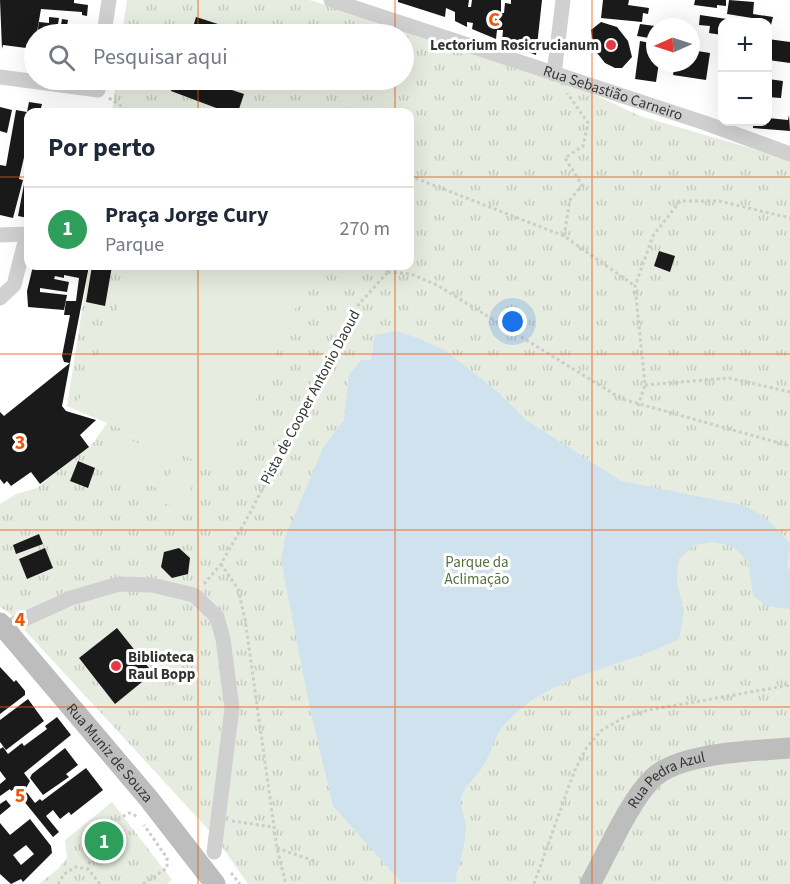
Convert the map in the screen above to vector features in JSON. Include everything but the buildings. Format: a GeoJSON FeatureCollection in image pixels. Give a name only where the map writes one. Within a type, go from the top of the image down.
{"type":"FeatureCollection","features":[{"type":"Feature","properties":{"kind":"street"},"geometry":{"type":"LineString","coordinates":[[105,24],[109,0]]}},
{"type":"Feature","properties":{"kind":"street","name":"Rua Sebastião Carneiro"},"geometry":{"type":"LineString","coordinates":[[331,0],[403,24]]}},
{"type":"Feature","properties":{"kind":"street"},"geometry":{"type":"LineString","coordinates":[[554,74],[562,0]]}},
{"type":"Feature","properties":{"kind":"street","name":"Rua Sebastião Carneiro"},"geometry":{"type":"LineString","coordinates":[[414,28],[705,123],[790,154]]}},
{"type":"Feature","properties":{"kind":"street"},"geometry":{"type":"LineString","coordinates":[[0,77],[24,79]]}},
{"type":"Feature","properties":{"kind":"street"},"geometry":{"type":"LineString","coordinates":[[0,235],[24,234]]}},
{"type":"Feature","properties":{"kind":"street"},"geometry":{"type":"LineString","coordinates":[[0,298],[14,285],[24,249]]}},
{"type":"Feature","properties":{"kind":"street"},"geometry":{"type":"LineString","coordinates":[[3,625],[71,598],[118,584],[137,583],[194,595],[217,617],[223,639],[232,708],[214,852]]}},
{"type":"Feature","properties":{"kind":"street","name":"Rua Muniz de Souza"},"geometry":{"type":"LineString","coordinates":[[3,625],[149,799],[215,884]]}},
{"type":"Feature","properties":{"kind":"street","name":"Rua Pedra Azul"},"geometry":{"type":"LineString","coordinates":[[590,884],[642,790],[655,776],[672,766],[699,759],[740,752],[790,748]]}},
{"type":"Feature","properties":{"kind":"path"},"geometry":{"type":"LineString","coordinates":[[554,74],[588,123],[583,146],[565,158],[582,185],[570,200],[564,236]]}},
{"type":"Feature","properties":{"kind":"path"},"geometry":{"type":"LineString","coordinates":[[104,90],[125,108]]}},
{"type":"Feature","properties":{"kind":"path"},"geometry":{"type":"LineString","coordinates":[[414,178],[564,236],[635,286]]}},
{"type":"Feature","properties":{"kind":"path"},"geometry":{"type":"LineString","coordinates":[[638,406],[645,385],[635,286],[652,236],[680,201],[719,201],[790,218]]}},
{"type":"Feature","properties":{"kind":"path"},"geometry":{"type":"LineString","coordinates":[[388,272],[411,274],[437,285],[608,391],[638,406],[790,446]]}},
{"type":"Feature","properties":{"kind":"path","name":"Pista de Cooper Antonio Daoud"},"geometry":{"type":"LineString","coordinates":[[194,595],[221,564],[359,304],[388,272]]}},
{"type":"Feature","properties":{"kind":"path"},"geometry":{"type":"LineString","coordinates":[[645,385],[729,378],[790,392]]}},
{"type":"Feature","properties":{"kind":"path"},"geometry":{"type":"LineString","coordinates":[[221,564],[238,589],[245,619],[273,827],[286,884]]}},
{"type":"Feature","properties":{"kind":"path"},"geometry":{"type":"LineString","coordinates":[[534,884],[574,772],[587,747],[602,730],[623,718],[649,710],[790,685]]}},
{"type":"Feature","properties":{"kind":"path"},"geometry":{"type":"LineString","coordinates":[[88,869],[91,855],[102,836],[121,816],[130,813],[137,816],[167,858],[167,868],[143,884]]}},
{"type":"Feature","properties":{"kind":"path"},"geometry":{"type":"LineString","coordinates":[[218,819],[273,827]]}},
{"type":"Feature","properties":{"kind":"path"},"geometry":{"type":"LineString","coordinates":[[277,848],[314,861]]}},
{"type":"Feature","properties":{"kind":"path"},"geometry":{"type":"LineString","coordinates":[[58,884],[64,874],[76,867],[88,869],[100,884]]}},
{"type":"Feature","properties":{"kind":"green space","name":"Parque da Aclimação"},"geometry":{"type":"Polygon","coordinates":[[[127,0],[309,0],[389,24],[123,24],[127,0]]]}},
{"type":"Feature","properties":{"kind":"green space","name":"Parque da Aclimação"},"geometry":{"type":"Polygon","coordinates":[[[414,32],[587,91],[640,116],[790,160],[790,884],[248,884],[216,838],[8,612],[0,607],[0,504],[16,494],[37,488],[94,442],[107,423],[67,406],[88,270],[414,270],[414,108],[112,108],[115,90],[414,90],[414,32]]]}},
{"type":"Feature","properties":{"kind":"green space"},"geometry":{"type":"Polygon","coordinates":[[[133,270],[312,270],[224,473],[75,409],[133,270]]]}},
{"type":"Feature","properties":{"kind":"green space"},"geometry":{"type":"Polygon","coordinates":[[[115,433],[170,458],[157,488],[101,464],[115,433]]]}},
{"type":"Feature","properties":{"kind":"green space"},"geometry":{"type":"Polygon","coordinates":[[[176,458],[199,467],[183,510],[159,501],[176,458]]]}},
{"type":"Feature","properties":{"kind":"green space"},"geometry":{"type":"Polygon","coordinates":[[[112,802],[172,880],[167,884],[39,884],[58,869],[67,858],[65,840],[112,802]]]}},
{"type":"Feature","properties":{"kind":"water"},"geometry":{"type":"Polygon","coordinates":[[[396,331],[446,351],[499,393],[526,420],[621,481],[742,505],[769,521],[790,544],[787,568],[790,570],[790,609],[766,606],[753,595],[748,561],[732,546],[712,542],[694,545],[678,560],[677,584],[684,610],[679,639],[564,683],[542,694],[522,708],[504,725],[484,764],[462,795],[461,803],[466,831],[456,874],[457,882],[401,882],[333,806],[310,709],[281,560],[285,538],[323,448],[344,420],[349,375],[361,360],[371,360],[375,335],[396,331]]]}},
{"type":"Feature","properties":{"kind":"place","name":"Lectorium Rosicrucianum"},"geometry":{"type":"Point","coordinates":[611,45]}},
{"type":"Feature","properties":{"kind":"place","name":"Biblioteca Raul Bopp"},"geometry":{"type":"Point","coordinates":[116,666]}},
{"type":"Feature","properties":{"kind":"place","name":"Praça Jorge Cury"},"geometry":{"type":"Point","coordinates":[104,841]}}]}
